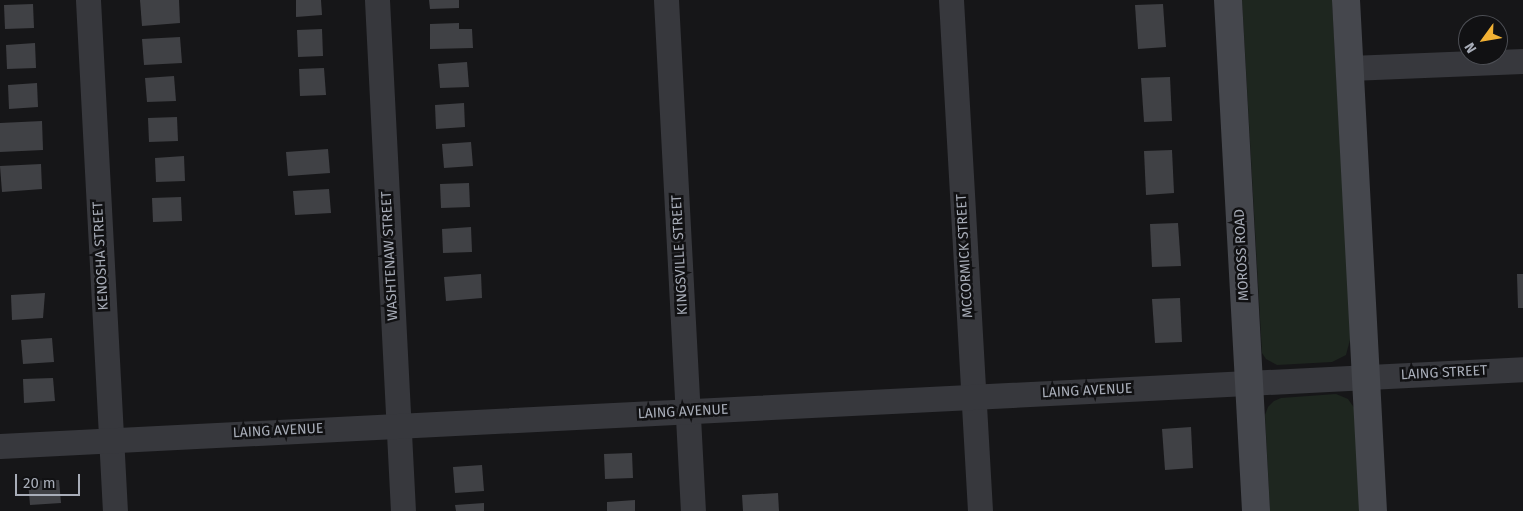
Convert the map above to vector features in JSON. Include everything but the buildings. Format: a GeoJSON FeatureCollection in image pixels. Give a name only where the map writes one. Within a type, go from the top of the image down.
{"type":"FeatureCollection","features":[{"type":"Feature","properties":{"kind":"main road","name":"MOROSS ROAD"},"geometry":{"type":"LineString","coordinates":[[1228,0],[1256,511]]}},
{"type":"Feature","properties":{"kind":"main road"},"geometry":{"type":"LineString","coordinates":[[1346,0],[1373,511]]}},
{"type":"Feature","properties":{"kind":"street","name":"KENOSHA STREET"},"geometry":{"type":"LineString","coordinates":[[88,0],[115,511]]}},
{"type":"Feature","properties":{"kind":"street","name":"WASHTENAW STREET"},"geometry":{"type":"LineString","coordinates":[[377,0],[403,511]]}},
{"type":"Feature","properties":{"kind":"street","name":"KINGSVILLE STREET"},"geometry":{"type":"LineString","coordinates":[[666,0],[692,511]]}},
{"type":"Feature","properties":{"kind":"street","name":"MCCORMICK STREET"},"geometry":{"type":"LineString","coordinates":[[951,0],[980,511]]}},
{"type":"Feature","properties":{"kind":"street"},"geometry":{"type":"LineString","coordinates":[[1350,68],[1523,61]]}},
{"type":"Feature","properties":{"kind":"street","name":"LAING STREET"},"geometry":{"type":"LineString","coordinates":[[1366,377],[1523,369]]}},
{"type":"Feature","properties":{"kind":"street","name":"LAING AVENUE"},"geometry":{"type":"LineString","coordinates":[[0,446],[1366,377]]}},
{"type":"Feature","properties":{"kind":"shaded area"},"geometry":{"type":"Polygon","coordinates":[[[1242,0],[1332,0],[1351,336],[1346,355],[1332,362],[1277,365],[1266,359],[1262,353],[1242,0]]]}},
{"type":"Feature","properties":{"kind":"shaded area"},"geometry":{"type":"Polygon","coordinates":[[[1336,394],[1348,399],[1355,409],[1360,511],[1270,511],[1265,415],[1268,407],[1274,401],[1281,398],[1336,394]]]}}]}
